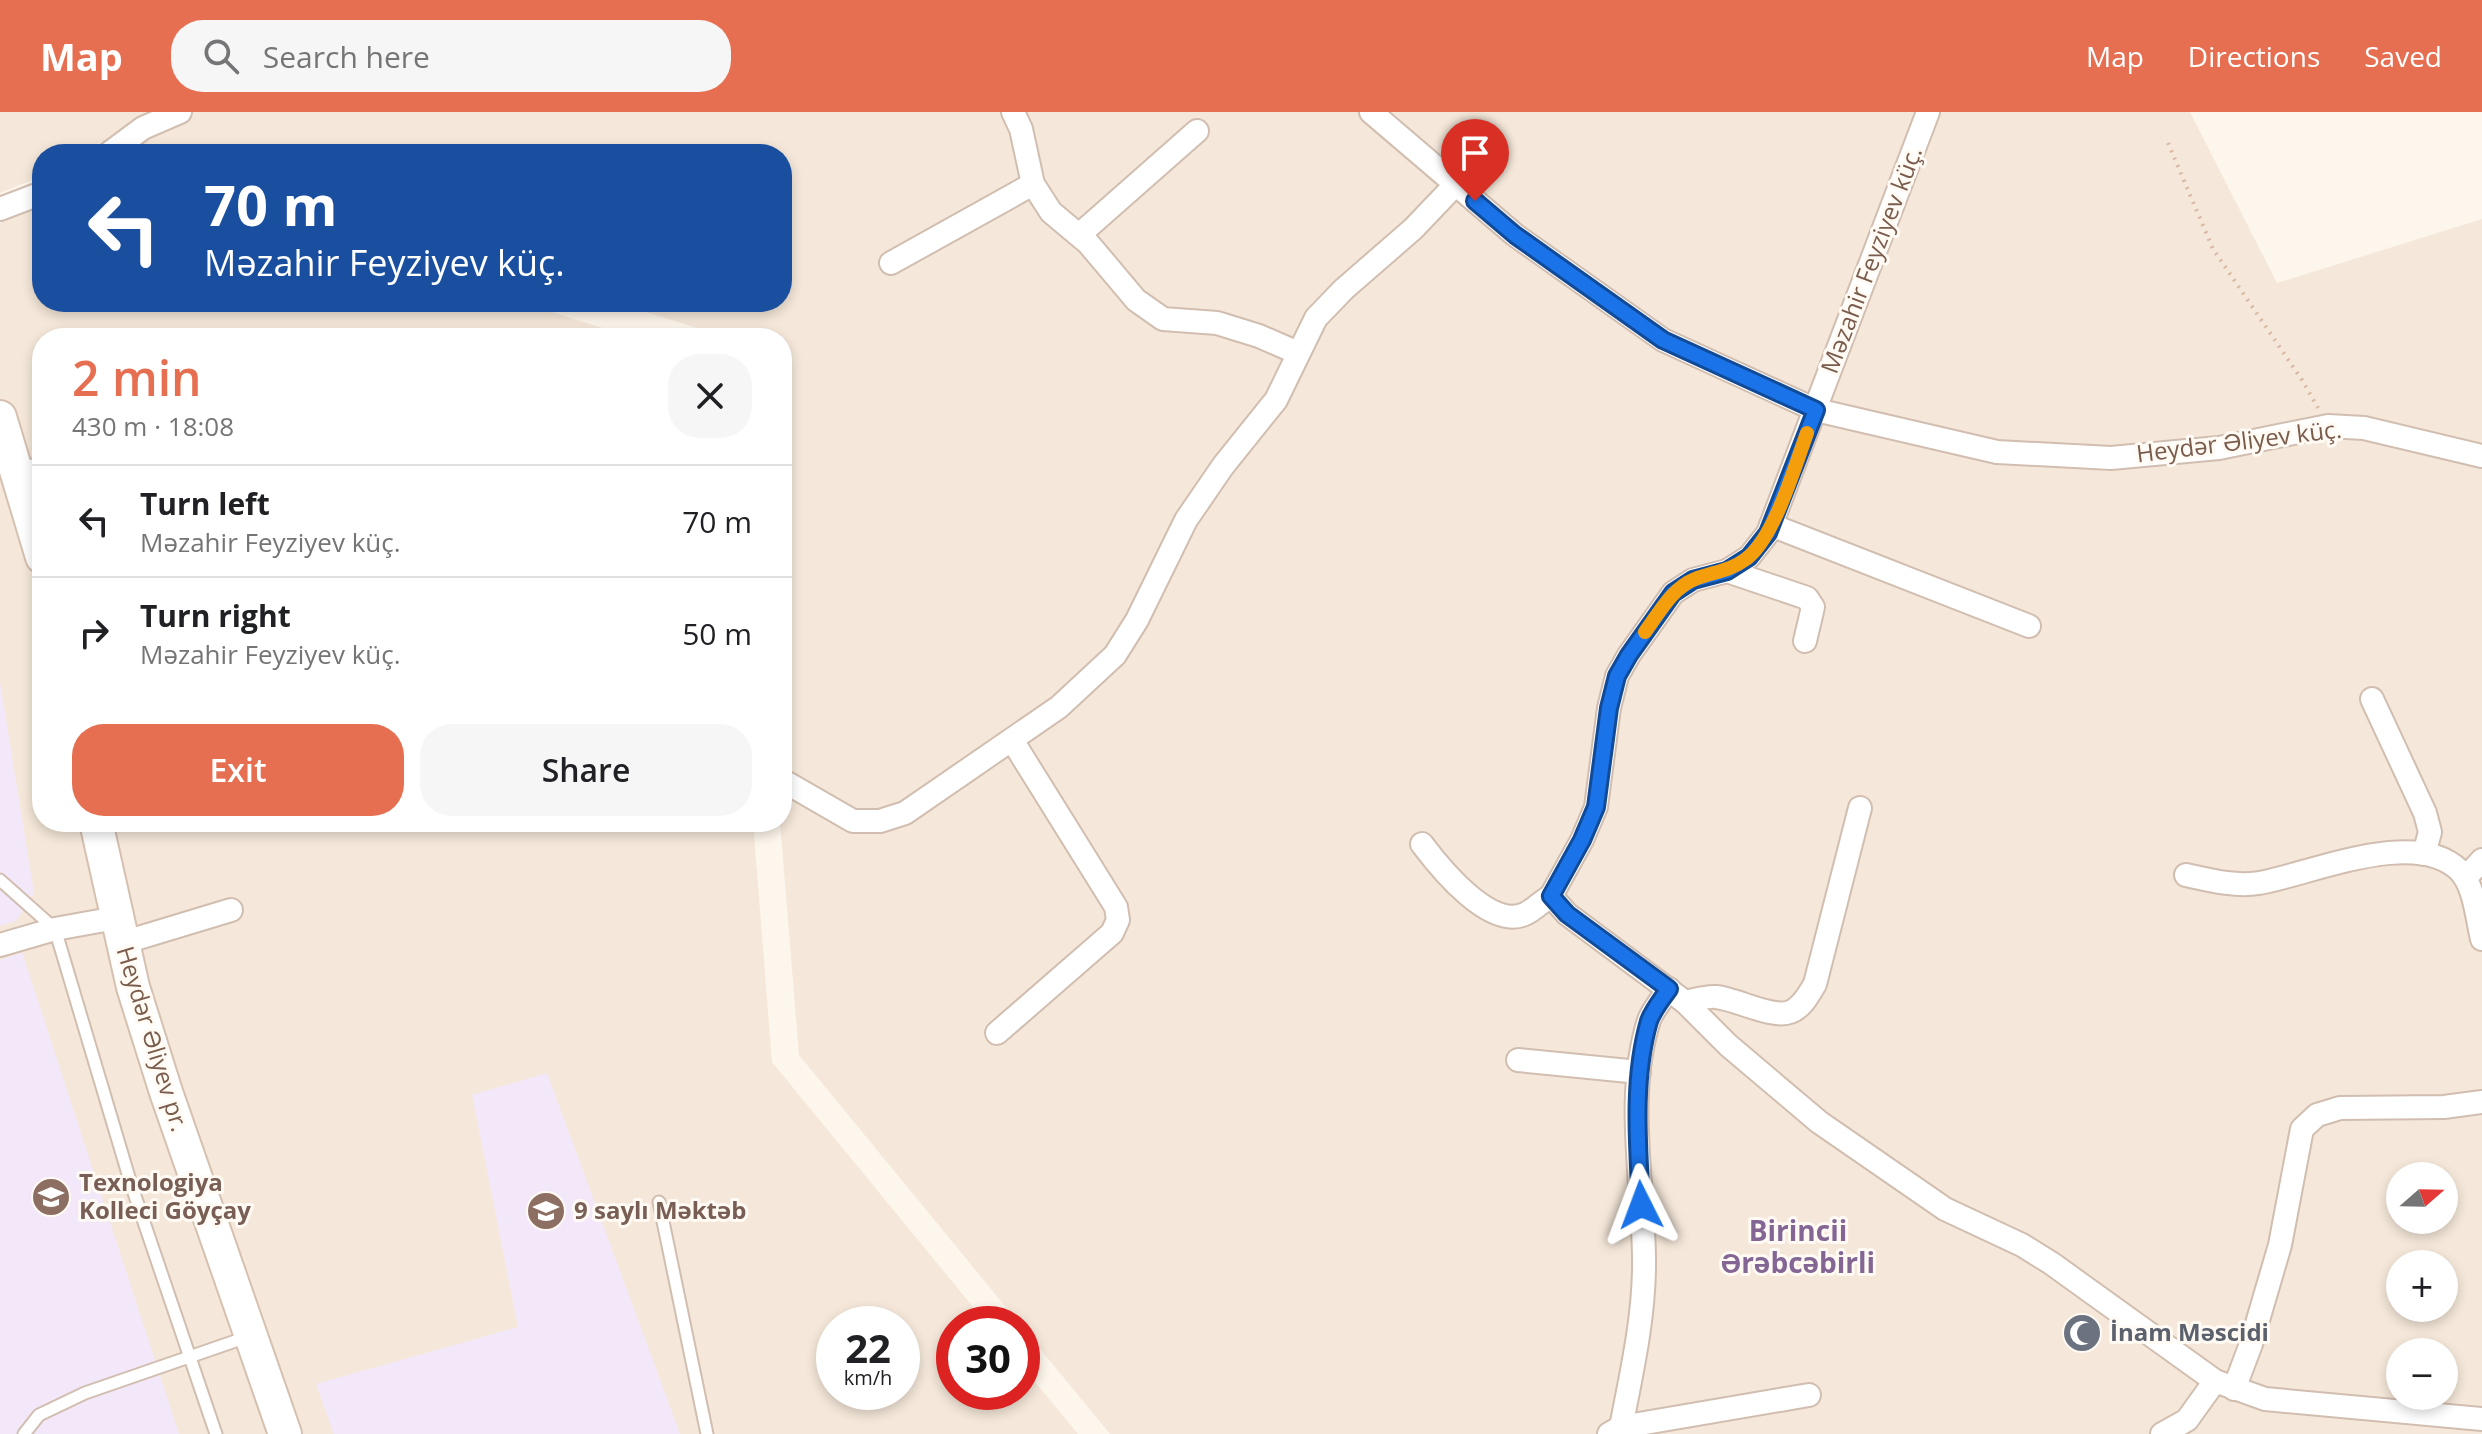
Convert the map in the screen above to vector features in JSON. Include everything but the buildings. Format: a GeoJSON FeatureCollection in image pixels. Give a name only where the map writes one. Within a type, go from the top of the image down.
{"type":"FeatureCollection","features":[{"type":"Feature","properties":{"kind":"main road"},"geometry":{"type":"LineString","coordinates":[[0,417],[30,471]]}},
{"type":"Feature","properties":{"kind":"main road","name":"Heydər Əliyev pr."},"geometry":{"type":"LineString","coordinates":[[98,832],[133,987],[166,1092],[285,1434]]}},
{"type":"Feature","properties":{"kind":"street"},"geometry":{"type":"LineString","coordinates":[[121,144],[143,128],[180,112]]}},
{"type":"Feature","properties":{"kind":"street"},"geometry":{"type":"LineString","coordinates":[[1013,112],[1021,129],[1033,184],[1051,212],[1110,266],[1136,300],[1163,319],[1217,323],[1298,353]]}},
{"type":"Feature","properties":{"kind":"street","name":"Heydər Əliyev küç."},"geometry":{"type":"LineString","coordinates":[[1371,112],[1515,235],[1663,340],[1816,410],[1997,452],[2111,458],[2219,448],[2328,426],[2364,428],[2482,456]]}},
{"type":"Feature","properties":{"kind":"street","name":"Məzahir Feyziyev küç."},"geometry":{"type":"LineString","coordinates":[[1551,896],[1596,807],[1609,708],[1617,676],[1629,655],[1673,593],[1693,580],[1727,571],[1749,557],[1768,533],[1928,112]]}},
{"type":"Feature","properties":{"kind":"street"},"geometry":{"type":"LineString","coordinates":[[1079,235],[1197,131]]}},
{"type":"Feature","properties":{"kind":"street"},"geometry":{"type":"LineString","coordinates":[[891,263],[1033,184]]}},
{"type":"Feature","properties":{"kind":"street"},"geometry":{"type":"LineString","coordinates":[[792,786],[853,821],[880,821],[905,813],[1059,707],[1115,655],[1137,620],[1186,520],[1223,466],[1276,400],[1316,318],[1344,289],[1413,229],[1456,184]]}},
{"type":"Feature","properties":{"kind":"street"},"geometry":{"type":"LineString","coordinates":[[0,209],[32,197]]}},
{"type":"Feature","properties":{"kind":"street"},"geometry":{"type":"LineString","coordinates":[[1771,525],[2029,626]]}},
{"type":"Feature","properties":{"kind":"street"},"geometry":{"type":"LineString","coordinates":[[1727,571],[1807,598],[1813,607],[1805,641]]}},
{"type":"Feature","properties":{"kind":"street"},"geometry":{"type":"LineString","coordinates":[[2372,699],[2425,813],[2430,832],[2424,854]]}},
{"type":"Feature","properties":{"kind":"street"},"geometry":{"type":"LineString","coordinates":[[997,1033],[1112,933],[1118,920],[1116,907],[1012,740]]}},
{"type":"Feature","properties":{"kind":"street"},"geometry":{"type":"LineString","coordinates":[[1809,1395],[1690,1413],[1615,1430],[1636,1352],[1644,1260],[1638,1151],[1639,1072],[1650,1018],[1677,996],[1713,996],[1741,1001],[1773,1013],[1791,1012],[1804,1002],[1815,984],[1860,808]]}},
{"type":"Feature","properties":{"kind":"street"},"geometry":{"type":"LineString","coordinates":[[1422,844],[1448,879],[1478,903],[1507,916],[1523,915],[1551,896],[1567,914],[1677,996],[1728,1045],[1819,1122],[1945,1209],[2022,1245],[2051,1263],[2225,1385],[2265,1399],[2482,1419]]}},
{"type":"Feature","properties":{"kind":"street"},"geometry":{"type":"LineString","coordinates":[[2186,875],[2219,883],[2256,883],[2351,860],[2393,853],[2424,854],[2446,860],[2462,873],[2472,897],[2482,939]]}},
{"type":"Feature","properties":{"kind":"street"},"geometry":{"type":"LineString","coordinates":[[0,945],[55,929],[119,930],[231,910]]}},
{"type":"Feature","properties":{"kind":"street"},"geometry":{"type":"LineString","coordinates":[[1518,1060],[1639,1072]]}},
{"type":"Feature","properties":{"kind":"street"},"geometry":{"type":"LineString","coordinates":[[2162,1434],[2187,1420],[2225,1385],[2251,1344],[2280,1245],[2302,1129],[2317,1115],[2340,1108],[2444,1107],[2482,1102]]}},
{"type":"Feature","properties":{"kind":"lane"},"geometry":{"type":"LineString","coordinates":[[0,880],[55,929],[131,1184],[216,1434]]}},
{"type":"Feature","properties":{"kind":"lane"},"geometry":{"type":"LineString","coordinates":[[659,1202],[707,1434]]}},
{"type":"Feature","properties":{"kind":"lane"},"geometry":{"type":"LineString","coordinates":[[24,1434],[39,1415],[85,1393],[251,1335]]}},
{"type":"Feature","properties":{"kind":"path"},"geometry":{"type":"LineString","coordinates":[[2168,143],[2213,249],[2302,380],[2328,426]]}},
{"type":"Feature","properties":{"kind":"shaded area","name":"Birincii Ərəbcəbirli"},"geometry":{"type":"Polygon","coordinates":[[[0,112],[2190,112],[2277,283],[2482,219],[2482,1434],[1110,1434],[1040,1349],[1040,1306],[1005,1306],[799,1055],[781,832],[792,832],[792,328],[697,328],[646,312],[792,312],[792,144],[32,144],[32,180],[0,193],[0,112]]]}},
{"type":"Feature","properties":{"kind":"shaded area"},"geometry":{"type":"Polygon","coordinates":[[[32,210],[32,312],[551,312],[603,328],[32,328],[32,832],[754,832],[772,1062],[972,1306],[936,1306],[936,1410],[1040,1410],[1040,1388],[1078,1434],[0,1434],[0,223],[32,210]]]}},
{"type":"Feature","properties":{"kind":"shaded area"},"geometry":{"type":"Polygon","coordinates":[[[0,682],[34,893],[16,921],[0,926],[0,682]]]}},
{"type":"Feature","properties":{"kind":"shaded area","name":"Texnologiya Kolleci Göyçay"},"geometry":{"type":"Polygon","coordinates":[[[22,952],[179,1434],[0,1434],[0,960],[22,952]]]}},
{"type":"Feature","properties":{"kind":"shaded area","name":"9 saylı Məktəb"},"geometry":{"type":"Polygon","coordinates":[[[547,1073],[680,1434],[334,1434],[316,1384],[518,1327],[472,1095],[547,1073]]]}},
{"type":"Feature","properties":{"kind":"slow traffic"},"geometry":{"type":"LineString","coordinates":[[1645,632],[1673,593],[1693,580],[1727,571],[1749,557],[1768,533],[1807,433]]}},
{"type":"Feature","properties":{"kind":"place","name":"Texnologiya Kolleci Göyçay"},"geometry":{"type":"Point","coordinates":[51,1197]}},
{"type":"Feature","properties":{"kind":"place","name":"9 saylı Məktəb"},"geometry":{"type":"Point","coordinates":[546,1211]}},
{"type":"Feature","properties":{"kind":"place","name":"İnam Məscidi"},"geometry":{"type":"Point","coordinates":[2082,1333]}},
{"type":"Feature","properties":{"kind":"district","name":"Birincii Ərəbcəbirli"},"geometry":{"type":"Point","coordinates":[1798,1247]}},
{"type":"Feature","properties":{"kind":"route"},"geometry":{"type":"LineString","coordinates":[[1475,201],[1515,235],[1663,340],[1816,410],[1768,533],[1749,557],[1727,571],[1693,580],[1673,593],[1617,676],[1609,708],[1596,807],[1551,896],[1567,914],[1669,989],[1650,1018],[1639,1072],[1641,1205]]}}]}
